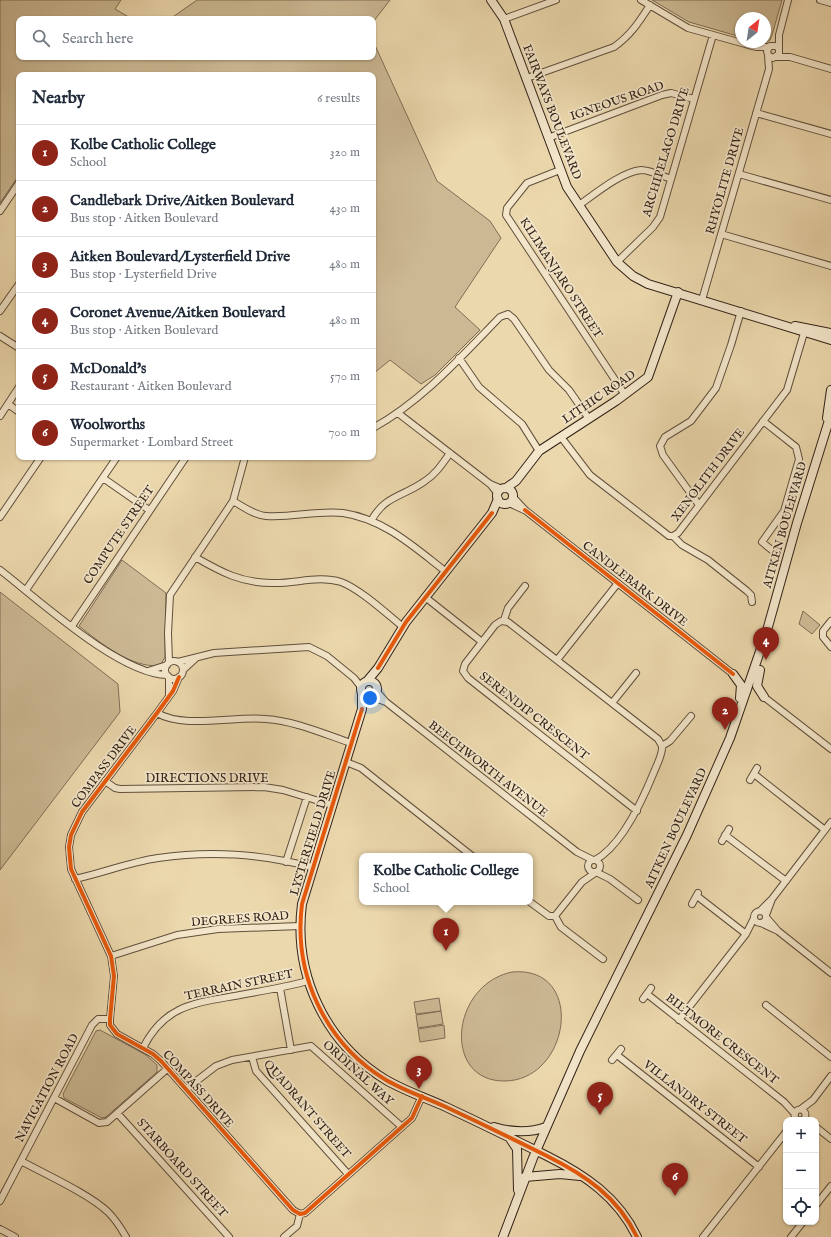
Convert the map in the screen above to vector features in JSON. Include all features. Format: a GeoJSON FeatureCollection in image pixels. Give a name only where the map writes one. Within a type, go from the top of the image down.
{"type":"FeatureCollection","features":[{"type":"Feature","properties":{"kind":"street","name":"FAIRWAYS BOULEVARD"},"geometry":{"type":"LineString","coordinates":[[491,0],[504,19],[567,187],[617,262],[626,271],[641,280],[831,340]]}},
{"type":"Feature","properties":{"kind":"street"},"geometry":{"type":"LineString","coordinates":[[504,19],[556,0]]}},
{"type":"Feature","properties":{"kind":"street"},"geometry":{"type":"LineString","coordinates":[[641,0],[684,26],[735,41]]}},
{"type":"Feature","properties":{"kind":"street"},"geometry":{"type":"LineString","coordinates":[[768,55],[775,48],[788,0]]}},
{"type":"Feature","properties":{"kind":"street"},"geometry":{"type":"LineString","coordinates":[[820,0],[831,3]]}},
{"type":"Feature","properties":{"kind":"street"},"geometry":{"type":"LineString","coordinates":[[527,78],[614,47],[635,29],[650,5]]}},
{"type":"Feature","properties":{"kind":"street","name":"ARCHIPELAGO DRIVE"},"geometry":{"type":"LineString","coordinates":[[617,262],[657,222],[713,35]]}},
{"type":"Feature","properties":{"kind":"street"},"geometry":{"type":"LineString","coordinates":[[758,48],[776,58],[790,57]]}},
{"type":"Feature","properties":{"kind":"street"},"geometry":{"type":"LineString","coordinates":[[771,48],[775,48],[790,57],[831,69]]}},
{"type":"Feature","properties":{"kind":"street","name":"RHYOLITE DRIVE"},"geometry":{"type":"LineString","coordinates":[[702,300],[769,69],[776,58],[775,48]]}},
{"type":"Feature","properties":{"kind":"street","name":"RHYOLITE DRIVE"},"geometry":{"type":"LineString","coordinates":[[768,55],[769,69]]}},
{"type":"Feature","properties":{"kind":"street","name":"IGNEOUS ROAD"},"geometry":{"type":"LineString","coordinates":[[548,138],[662,94],[671,93],[694,99]]}},
{"type":"Feature","properties":{"kind":"street"},"geometry":{"type":"LineString","coordinates":[[756,113],[831,134]]}},
{"type":"Feature","properties":{"kind":"street","name":"KILIMANJARO STREET"},"geometry":{"type":"LineString","coordinates":[[560,170],[527,183],[507,208],[506,215],[625,395]]}},
{"type":"Feature","properties":{"kind":"street"},"geometry":{"type":"LineString","coordinates":[[579,205],[617,179],[638,171],[646,171],[671,178]]}},
{"type":"Feature","properties":{"kind":"street"},"geometry":{"type":"LineString","coordinates":[[738,174],[831,200]]}},
{"type":"Feature","properties":{"kind":"street"},"geometry":{"type":"LineString","coordinates":[[0,211],[16,187]]}},
{"type":"Feature","properties":{"kind":"street"},"geometry":{"type":"LineString","coordinates":[[721,234],[831,266]]}},
{"type":"Feature","properties":{"kind":"street"},"geometry":{"type":"LineString","coordinates":[[0,311],[16,288]]}},
{"type":"Feature","properties":{"kind":"street","name":"LITHIC ROAD"},"geometry":{"type":"LineString","coordinates":[[505,496],[539,451],[625,395],[648,377],[678,292]]}},
{"type":"Feature","properties":{"kind":"street"},"geometry":{"type":"LineString","coordinates":[[699,505],[663,455],[660,446],[665,437],[691,421],[716,388],[741,311]]}},
{"type":"Feature","properties":{"kind":"street"},"geometry":{"type":"LineString","coordinates":[[376,426],[398,413],[439,379],[500,317],[508,314],[514,319],[549,370],[569,390],[589,419]]}},
{"type":"Feature","properties":{"kind":"street"},"geometry":{"type":"LineString","coordinates":[[803,330],[831,327]]}},
{"type":"Feature","properties":{"kind":"street","name":"FAIRWAYS BOULEVARD"},"geometry":{"type":"LineString","coordinates":[[803,330],[831,333]]}},
{"type":"Feature","properties":{"kind":"street","name":"XENOLITH DRIVE"},"geometry":{"type":"LineString","coordinates":[[561,437],[590,475],[668,536],[673,536],[678,533],[787,390],[803,330]]}},
{"type":"Feature","properties":{"kind":"street"},"geometry":{"type":"LineString","coordinates":[[0,336],[16,346]]}},
{"type":"Feature","properties":{"kind":"street"},"geometry":{"type":"LineString","coordinates":[[459,358],[479,387],[522,424],[539,451]]}},
{"type":"Feature","properties":{"kind":"street"},"geometry":{"type":"LineString","coordinates":[[826,431],[831,390]]}},
{"type":"Feature","properties":{"kind":"street"},"geometry":{"type":"LineString","coordinates":[[0,416],[16,392]]}},
{"type":"Feature","properties":{"kind":"street"},"geometry":{"type":"LineString","coordinates":[[8,404],[16,410]]}},
{"type":"Feature","properties":{"kind":"street","name":"CANDLEBARK DRIVE"},"geometry":{"type":"LineString","coordinates":[[398,413],[525,510],[733,674]]}},
{"type":"Feature","properties":{"kind":"street","name":"AITKEN BOULEVARD"},"geometry":{"type":"LineString","coordinates":[[502,1237],[536,1150],[580,1051],[687,835],[720,762],[755,669],[797,523],[831,414]]}},
{"type":"Feature","properties":{"kind":"street"},"geometry":{"type":"LineString","coordinates":[[763,421],[796,447],[800,459],[784,511],[762,542],[773,551]]}},
{"type":"Feature","properties":{"kind":"street"},"geometry":{"type":"LineString","coordinates":[[371,521],[378,510],[387,501],[409,491],[429,478],[450,453]]}},
{"type":"Feature","properties":{"kind":"street"},"geometry":{"type":"LineString","coordinates":[[0,517],[39,460]]}},
{"type":"Feature","properties":{"kind":"street"},"geometry":{"type":"LineString","coordinates":[[26,590],[115,460]]}},
{"type":"Feature","properties":{"kind":"street","name":"COMPUTE STREET"},"geometry":{"type":"LineString","coordinates":[[72,626],[184,460]]}},
{"type":"Feature","properties":{"kind":"street"},"geometry":{"type":"LineString","coordinates":[[169,695],[168,646],[170,595],[233,501],[244,460]]}},
{"type":"Feature","properties":{"kind":"street"},"geometry":{"type":"LineString","coordinates":[[103,478],[149,510]]}},
{"type":"Feature","properties":{"kind":"street","name":"LYSTERFIELD DRIVE"},"geometry":{"type":"LineString","coordinates":[[505,496],[403,626],[378,668],[369,689],[351,743],[303,898],[300,926],[303,958],[308,981],[316,1002],[328,1024],[356,1058],[386,1080],[536,1150],[587,1178],[616,1205],[637,1237]]}},
{"type":"Feature","properties":{"kind":"street"},"geometry":{"type":"LineString","coordinates":[[233,501],[251,511],[266,516],[327,512],[344,513],[371,521],[398,535],[445,571]]}},
{"type":"Feature","properties":{"kind":"street"},"geometry":{"type":"LineString","coordinates":[[673,536],[682,545],[708,560],[747,591],[751,596],[752,602]]}},
{"type":"Feature","properties":{"kind":"street"},"geometry":{"type":"LineString","coordinates":[[195,557],[226,574],[240,579],[272,583],[320,579],[342,583],[354,589],[403,626]]}},
{"type":"Feature","properties":{"kind":"street"},"geometry":{"type":"LineString","coordinates":[[0,570],[109,653],[148,671],[176,678],[179,677],[183,670],[197,656]]}},
{"type":"Feature","properties":{"kind":"street"},"geometry":{"type":"LineString","coordinates":[[557,660],[618,583]]}},
{"type":"Feature","properties":{"kind":"street"},"geometry":{"type":"LineString","coordinates":[[525,586],[508,608],[504,620],[658,739],[662,746],[661,754],[637,811],[608,850],[601,866],[596,872],[582,882],[555,916]]}},
{"type":"Feature","properties":{"kind":"street"},"geometry":{"type":"LineString","coordinates":[[425,598],[482,642]]}},
{"type":"Feature","properties":{"kind":"street","name":"SERENDIP CRESCENT"},"geometry":{"type":"LineString","coordinates":[[504,620],[498,622],[465,664],[463,671],[464,675],[637,811]]}},
{"type":"Feature","properties":{"kind":"street"},"geometry":{"type":"LineString","coordinates":[[831,621],[823,631],[823,637],[831,646]]}},
{"type":"Feature","properties":{"kind":"street"},"geometry":{"type":"LineString","coordinates":[[766,634],[764,658],[757,682],[759,690],[764,697],[831,749]]}},
{"type":"Feature","properties":{"kind":"street"},"geometry":{"type":"LineString","coordinates":[[168,646],[183,670]]}},
{"type":"Feature","properties":{"kind":"street","name":"BEECHWORTH AVENUE"},"geometry":{"type":"LineString","coordinates":[[177,661],[214,653],[309,647],[327,656],[578,852],[594,860],[601,866],[610,879]]}},
{"type":"Feature","properties":{"kind":"street"},"geometry":{"type":"LineString","coordinates":[[148,671],[177,661]]}},
{"type":"Feature","properties":{"kind":"street"},"geometry":{"type":"LineString","coordinates":[[733,674],[744,677],[755,669]]}},
{"type":"Feature","properties":{"kind":"street"},"geometry":{"type":"LineString","coordinates":[[612,703],[636,673]]}},
{"type":"Feature","properties":{"kind":"street"},"geometry":{"type":"LineString","coordinates":[[720,762],[742,691],[741,684],[733,674]]}},
{"type":"Feature","properties":{"kind":"street","name":"COMPASS DRIVE"},"geometry":{"type":"LineString","coordinates":[[179,677],[157,713],[82,812],[71,835],[69,857],[75,879],[112,956],[114,976],[110,1025],[117,1034],[153,1054],[293,1210],[300,1214]]}},
{"type":"Feature","properties":{"kind":"street"},"geometry":{"type":"LineString","coordinates":[[741,707],[746,699],[752,695],[764,697]]}},
{"type":"Feature","properties":{"kind":"street"},"geometry":{"type":"LineString","coordinates":[[157,713],[174,720],[264,718],[279,720],[351,743]]}},
{"type":"Feature","properties":{"kind":"street"},"geometry":{"type":"LineString","coordinates":[[662,746],[670,741],[691,716]]}},
{"type":"Feature","properties":{"kind":"street"},"geometry":{"type":"LineString","coordinates":[[345,764],[357,766],[468,853]]}},
{"type":"Feature","properties":{"kind":"street"},"geometry":{"type":"LineString","coordinates":[[754,774],[825,830]]}},
{"type":"Feature","properties":{"kind":"street","name":"DIRECTIONS DRIVE"},"geometry":{"type":"LineString","coordinates":[[105,781],[115,788],[120,789],[250,786],[283,790],[332,804]]}},
{"type":"Feature","properties":{"kind":"street"},"geometry":{"type":"LineString","coordinates":[[286,862],[307,797]]}},
{"type":"Feature","properties":{"kind":"street"},"geometry":{"type":"LineString","coordinates":[[679,1020],[746,934],[755,914],[772,899],[831,822]]}},
{"type":"Feature","properties":{"kind":"street"},"geometry":{"type":"LineString","coordinates":[[729,829],[724,838],[786,881]]}},
{"type":"Feature","properties":{"kind":"street"},"geometry":{"type":"LineString","coordinates":[[582,882],[588,866],[608,850]]}},
{"type":"Feature","properties":{"kind":"street","name":"BEECHWORTH AVENUE"},"geometry":{"type":"LineString","coordinates":[[578,852],[590,870],[610,879]]}},
{"type":"Feature","properties":{"kind":"street"},"geometry":{"type":"LineString","coordinates":[[75,879],[157,858],[211,853],[244,854],[312,867]]}},
{"type":"Feature","properties":{"kind":"street"},"geometry":{"type":"LineString","coordinates":[[610,879],[638,900]]}},
{"type":"Feature","properties":{"kind":"street"},"geometry":{"type":"LineString","coordinates":[[692,904],[698,894],[746,934]]}},
{"type":"Feature","properties":{"kind":"street"},"geometry":{"type":"LineString","coordinates":[[746,934],[766,920],[772,899]]}},
{"type":"Feature","properties":{"kind":"street"},"geometry":{"type":"LineString","coordinates":[[533,904],[549,916],[555,916]]}},
{"type":"Feature","properties":{"kind":"street"},"geometry":{"type":"LineString","coordinates":[[760,911],[778,931],[831,973]]}},
{"type":"Feature","properties":{"kind":"street"},"geometry":{"type":"LineString","coordinates":[[555,916],[561,926],[603,959]]}},
{"type":"Feature","properties":{"kind":"street"},"geometry":{"type":"LineString","coordinates":[[754,918],[778,931]]}},
{"type":"Feature","properties":{"kind":"street","name":"DEGREES ROAD"},"geometry":{"type":"LineString","coordinates":[[112,956],[177,935],[218,929],[300,926]]}},
{"type":"Feature","properties":{"kind":"street","name":"TERRAIN STREET"},"geometry":{"type":"LineString","coordinates":[[143,1048],[153,1031],[164,1019],[192,1004],[280,988],[308,981]]}},
{"type":"Feature","properties":{"kind":"street"},"geometry":{"type":"LineString","coordinates":[[280,988],[291,1050]]}},
{"type":"Feature","properties":{"kind":"street","name":"BILTMORE CRESCENT"},"geometry":{"type":"LineString","coordinates":[[643,999],[649,991],[679,1020],[801,1116]]}},
{"type":"Feature","properties":{"kind":"street"},"geometry":{"type":"LineString","coordinates":[[766,1006],[831,1057]]}},
{"type":"Feature","properties":{"kind":"street","name":"NAVIGATION ROAD"},"geometry":{"type":"LineString","coordinates":[[0,1201],[92,1025],[98,1019],[110,1019]]}},
{"type":"Feature","properties":{"kind":"street","name":"ORDINAL WAY"},"geometry":{"type":"LineString","coordinates":[[186,1089],[216,1066],[232,1060],[308,1046],[313,1047],[402,1127]]}},
{"type":"Feature","properties":{"kind":"street"},"geometry":{"type":"LineString","coordinates":[[612,1060],[621,1049]]}},
{"type":"Feature","properties":{"kind":"street","name":"VILLANDRY STREET"},"geometry":{"type":"LineString","coordinates":[[616,1054],[759,1167]]}},
{"type":"Feature","properties":{"kind":"street","name":"QUADRANT STREET"},"geometry":{"type":"LineString","coordinates":[[252,1057],[256,1071],[348,1174]]}},
{"type":"Feature","properties":{"kind":"street"},"geometry":{"type":"LineString","coordinates":[[54,1098],[99,1122],[108,1122],[167,1069]]}},
{"type":"Feature","properties":{"kind":"street"},"geometry":{"type":"LineString","coordinates":[[801,1116],[831,1076]]}},
{"type":"Feature","properties":{"kind":"street"},"geometry":{"type":"LineString","coordinates":[[284,1237],[297,1226],[300,1214],[305,1212],[412,1118],[422,1096]]}},
{"type":"Feature","properties":{"kind":"street","name":"STARBOARD STREET"},"geometry":{"type":"LineString","coordinates":[[118,1114],[228,1237]]}},
{"type":"Feature","properties":{"kind":"street"},"geometry":{"type":"LineString","coordinates":[[476,1122],[502,1130],[534,1131],[546,1127]]}},
{"type":"Feature","properties":{"kind":"street"},"geometry":{"type":"LineString","coordinates":[[819,1129],[831,1139]]}},
{"type":"Feature","properties":{"kind":"street"},"geometry":{"type":"LineString","coordinates":[[703,1237],[783,1136]]}},
{"type":"Feature","properties":{"kind":"street"},"geometry":{"type":"LineString","coordinates":[[508,1138],[514,1142],[517,1149],[519,1167],[516,1199]]}},
{"type":"Feature","properties":{"kind":"street"},"geometry":{"type":"LineString","coordinates":[[21,1161],[96,1202],[108,1212],[119,1225],[126,1237]]}},
{"type":"Feature","properties":{"kind":"street"},"geometry":{"type":"LineString","coordinates":[[525,1177],[536,1175],[572,1174],[587,1178]]}},
{"type":"Feature","properties":{"kind":"street"},"geometry":{"type":"LineString","coordinates":[[819,1201],[831,1186]]}},
{"type":"Feature","properties":{"kind":"street"},"geometry":{"type":"LineString","coordinates":[[791,1237],[801,1225]]}},
{"type":"Feature","properties":{"kind":"street"},"geometry":{"type":"LineString","coordinates":[[0,1230],[14,1237]]}},
{"type":"Feature","properties":{"kind":"shaded area"},"geometry":{"type":"Polygon","coordinates":[[[0,0],[121,0],[115,9],[127,16],[16,16],[16,60],[376,60],[376,48],[437,181],[490,221],[501,238],[455,307],[480,330],[435,375],[421,384],[390,360],[376,372],[376,72],[16,72],[16,179],[0,203],[0,0]]]}},
{"type":"Feature","properties":{"kind":"shaded area"},"geometry":{"type":"Polygon","coordinates":[[[197,0],[390,0],[376,18],[376,16],[174,16],[197,0]]]}},
{"type":"Feature","properties":{"kind":"shaded area"},"geometry":{"type":"Polygon","coordinates":[[[652,0],[782,0],[771,38],[771,12],[735,12],[735,35],[689,22],[652,0]]]}},
{"type":"Feature","properties":{"kind":"shaded area"},"geometry":{"type":"Polygon","coordinates":[[[122,560],[166,593],[165,657],[160,666],[138,663],[127,659],[107,647],[79,626],[122,560]]]}},
{"type":"Feature","properties":{"kind":"shaded area"},"geometry":{"type":"Polygon","coordinates":[[[0,592],[118,684],[120,712],[0,870],[0,592]]]}},
{"type":"Feature","properties":{"kind":"shaded area"},"geometry":{"type":"Polygon","coordinates":[[[803,611],[820,625],[812,634],[799,624],[803,611]]]}},
{"type":"Feature","properties":{"kind":"shaded area"},"geometry":{"type":"Polygon","coordinates":[[[512,972],[536,975],[551,986],[560,1003],[561,1024],[556,1044],[544,1063],[527,1076],[505,1081],[485,1077],[471,1066],[463,1050],[462,1032],[466,1012],[476,995],[491,980],[512,972]]]}},
{"type":"Feature","properties":{"kind":"shaded area"},"geometry":{"type":"Polygon","coordinates":[[[439,998],[441,1011],[416,1014],[414,1002],[439,998]]]}},
{"type":"Feature","properties":{"kind":"shaded area"},"geometry":{"type":"Polygon","coordinates":[[[441,1011],[443,1024],[418,1028],[416,1015],[441,1011]]]}},
{"type":"Feature","properties":{"kind":"shaded area"},"geometry":{"type":"Polygon","coordinates":[[[444,1025],[445,1038],[420,1042],[418,1029],[444,1025]]]}},
{"type":"Feature","properties":{"kind":"shaded area"},"geometry":{"type":"Polygon","coordinates":[[[100,1030],[146,1055],[157,1065],[157,1072],[106,1117],[102,1118],[64,1098],[63,1094],[96,1031],[100,1030]]]}},
{"type":"Feature","properties":{"kind":"cycle path"},"geometry":{"type":"LineString","coordinates":[[525,510],[733,674]]}},
{"type":"Feature","properties":{"kind":"cycle path"},"geometry":{"type":"LineString","coordinates":[[378,668],[406,622],[492,513]]}},
{"type":"Feature","properties":{"kind":"cycle path"},"geometry":{"type":"LineString","coordinates":[[179,677],[173,691],[82,812],[71,835],[69,847],[71,869],[111,956],[114,976],[110,1025],[117,1034],[153,1054],[161,1061],[293,1210],[300,1214],[305,1213],[412,1118],[422,1096]]}},
{"type":"Feature","properties":{"kind":"cycle path"},"geometry":{"type":"LineString","coordinates":[[362,709],[302,904],[301,930],[303,956],[309,981],[318,1004],[330,1027],[346,1047],[365,1065],[393,1084],[484,1125],[561,1163],[587,1179],[620,1210],[637,1237]]}},
{"type":"Feature","properties":{"kind":"place","name":"Coronet Avenue/Aitken Boulevard"},"geometry":{"type":"Point","coordinates":[766,660]}},
{"type":"Feature","properties":{"kind":"place","name":"Candlebark Drive/Aitken Boulevard"},"geometry":{"type":"Point","coordinates":[725,730]}},
{"type":"Feature","properties":{"kind":"place","name":"Kolbe Catholic College"},"geometry":{"type":"Point","coordinates":[446,951]}},
{"type":"Feature","properties":{"kind":"place","name":"Aitken Boulevard/Lysterfield Drive"},"geometry":{"type":"Point","coordinates":[419,1089]}},
{"type":"Feature","properties":{"kind":"place","name":"McDonald's"},"geometry":{"type":"Point","coordinates":[600,1115]}},
{"type":"Feature","properties":{"kind":"place","name":"Woolworths"},"geometry":{"type":"Point","coordinates":[675,1196]}}]}
